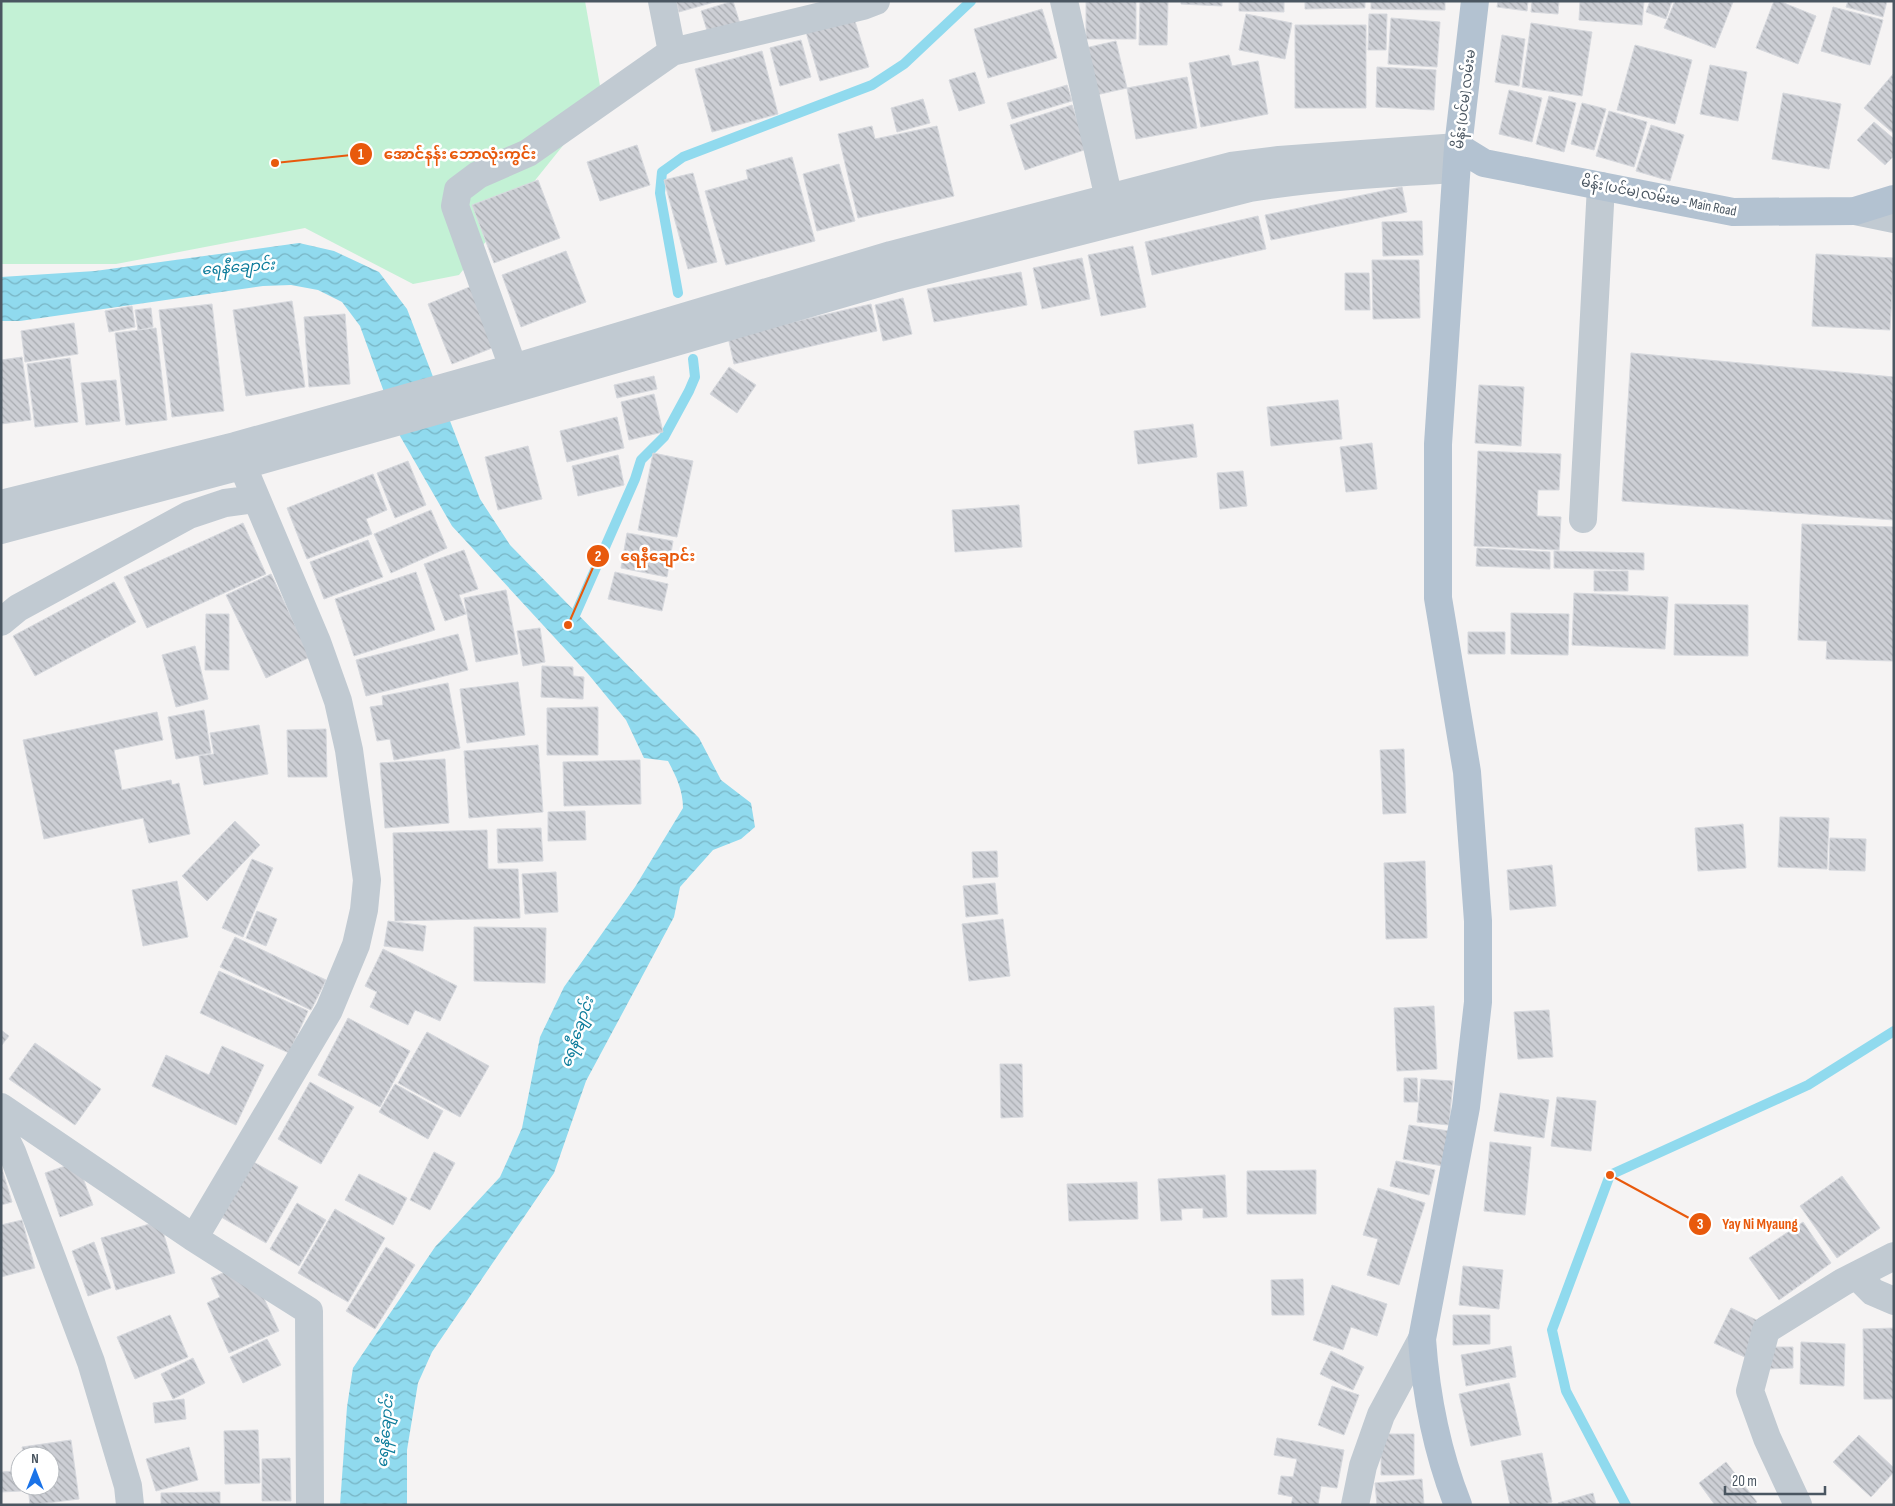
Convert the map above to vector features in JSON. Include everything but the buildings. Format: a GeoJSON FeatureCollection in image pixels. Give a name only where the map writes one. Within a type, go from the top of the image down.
{"type":"FeatureCollection","features":[{"type":"Feature","properties":{"kind":"main road","name":"မိန်း (ပင်မ) လမ်းမ"},"geometry":{"type":"LineString","coordinates":[[1475,1],[1457,158],[1484,163]]}},
{"type":"Feature","properties":{"kind":"main road"},"geometry":{"type":"LineString","coordinates":[[1457,158],[1438,444],[1438,598],[1467,772],[1478,921],[1478,1002],[1466,1107],[1422,1339],[1425,1377],[1436,1433],[1450,1484],[1458,1505]]}},
{"type":"Feature","properties":{"kind":"main road","name":"မိန်း (ပင်မ) လမ်းမ - Main Road"},"geometry":{"type":"LineString","coordinates":[[1484,163],[1733,212],[1855,211],[1894,199]]}},
{"type":"Feature","properties":{"kind":"street"},"geometry":{"type":"LineString","coordinates":[[662,1],[672,52]]}},
{"type":"Feature","properties":{"kind":"street"},"geometry":{"type":"LineString","coordinates":[[516,377],[455,206],[458,190],[478,175],[528,153],[672,52],[863,6],[876,1]]}},
{"type":"Feature","properties":{"kind":"street"},"geometry":{"type":"LineString","coordinates":[[1064,1],[1109,198]]}},
{"type":"Feature","properties":{"kind":"street"},"geometry":{"type":"LineString","coordinates":[[516,377],[1250,188],[1457,158]]}},
{"type":"Feature","properties":{"kind":"street"},"geometry":{"type":"LineString","coordinates":[[1,530],[238,456],[516,377],[891,255],[1231,166],[1279,160],[1457,158]]}},
{"type":"Feature","properties":{"kind":"street"},"geometry":{"type":"LineString","coordinates":[[1582,519],[1602,186]]}},
{"type":"Feature","properties":{"kind":"street"},"geometry":{"type":"LineString","coordinates":[[1855,211],[1894,219]]}},
{"type":"Feature","properties":{"kind":"street"},"geometry":{"type":"LineString","coordinates":[[194,1238],[329,1010],[356,945],[367,880],[349,750],[338,701],[317,642],[238,456]]}},
{"type":"Feature","properties":{"kind":"street"},"geometry":{"type":"LineString","coordinates":[[1,504],[238,456]]}},
{"type":"Feature","properties":{"kind":"street"},"geometry":{"type":"LineString","coordinates":[[1,622],[18,608],[190,515],[225,503],[256,499]]}},
{"type":"Feature","properties":{"kind":"street"},"geometry":{"type":"LineString","coordinates":[[1,1107],[194,1238],[309,1312],[310,1505]]}},
{"type":"Feature","properties":{"kind":"street"},"geometry":{"type":"LineString","coordinates":[[5,1142],[91,1362],[128,1486],[130,1505]]}},
{"type":"Feature","properties":{"kind":"street"},"geometry":{"type":"LineString","coordinates":[[1798,1505],[1767,1438],[1750,1390],[1766,1330],[1856,1276],[1894,1256]]}},
{"type":"Feature","properties":{"kind":"street"},"geometry":{"type":"LineString","coordinates":[[1856,1276],[1873,1292],[1894,1301]]}},
{"type":"Feature","properties":{"kind":"street"},"geometry":{"type":"LineString","coordinates":[[1355,1505],[1363,1466],[1381,1415],[1422,1339]]}},
{"type":"Feature","properties":{"kind":"green space"},"geometry":{"type":"Polygon","coordinates":[[[1,1],[585,1],[602,97],[459,275],[413,284],[305,228],[116,264],[1,264],[1,1]]]}},
{"type":"Feature","properties":{"kind":"water"},"geometry":{"type":"Polygon","coordinates":[[[299,243],[334,251],[379,272],[407,309],[480,499],[510,545],[699,738],[721,780],[751,803],[755,827],[741,839],[713,850],[680,887],[674,917],[586,1081],[554,1173],[432,1352],[418,1383],[407,1450],[407,1505],[340,1505],[347,1407],[353,1368],[435,1247],[500,1177],[522,1128],[540,1037],[564,987],[635,887],[683,808],[683,801],[674,772],[668,761],[644,758],[626,720],[589,675],[452,526],[400,436],[360,326],[342,302],[318,290],[291,285],[263,286],[20,321],[1,321],[1,277],[95,271],[299,243]]]}},
{"type":"Feature","properties":{"kind":"waterway"},"geometry":{"type":"LineString","coordinates":[[678,293],[660,193],[662,172],[683,157],[872,85],[904,64],[971,1]]}},
{"type":"Feature","properties":{"kind":"waterway"},"geometry":{"type":"LineString","coordinates":[[568,625],[576,613],[635,479],[641,460],[664,437],[689,391],[695,377],[693,359]]}},
{"type":"Feature","properties":{"kind":"waterway"},"geometry":{"type":"LineString","coordinates":[[1626,1505],[1566,1391],[1552,1330],[1610,1175],[1808,1085],[1894,1031]]}},
{"type":"Feature","properties":{"kind":"place","name":"အောင်နန်း ဘောလုံးကွင်း"},"geometry":{"type":"Point","coordinates":[275,163]}},
{"type":"Feature","properties":{"kind":"place","name":"ရေနီချောင်း"},"geometry":{"type":"Point","coordinates":[568,625]}},
{"type":"Feature","properties":{"kind":"place","name":"Yay Ni Myaung"},"geometry":{"type":"Point","coordinates":[1610,1175]}}]}
